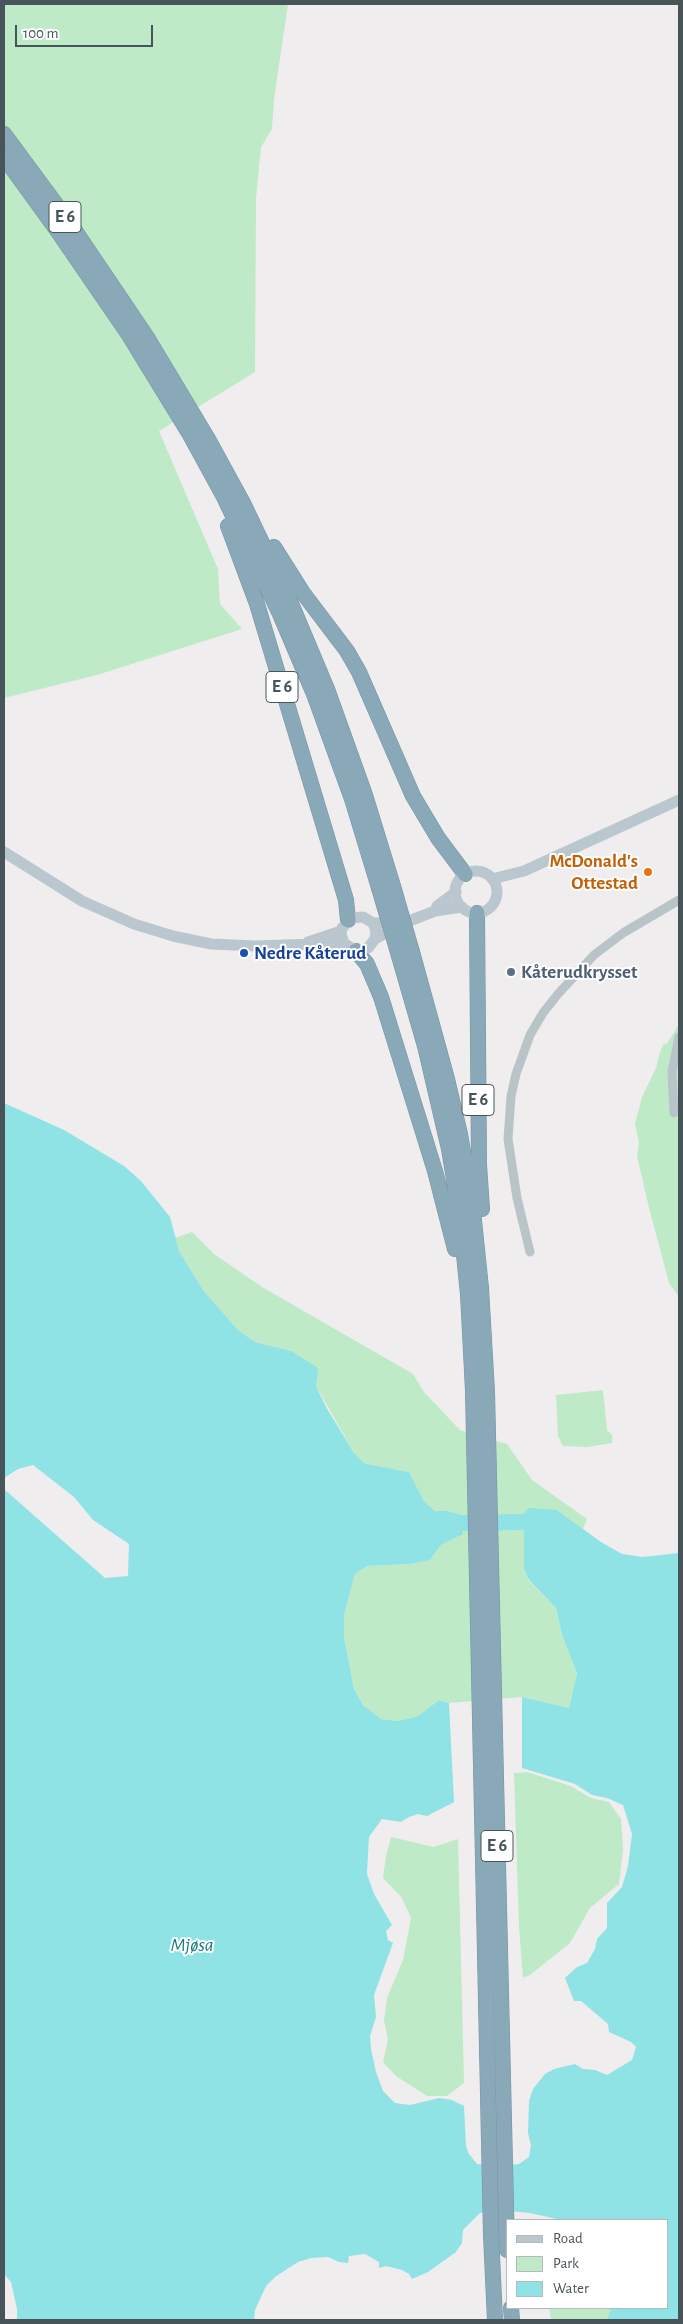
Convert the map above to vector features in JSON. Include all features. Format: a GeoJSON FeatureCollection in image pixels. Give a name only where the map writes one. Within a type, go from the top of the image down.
{"type":"FeatureCollection","features":[{"type":"Feature","properties":{"kind":"highway","name":"E 6"},"geometry":{"type":"LineString","coordinates":[[4,134],[68,222],[148,339],[186,401],[243,503],[293,608],[327,689],[362,786],[386,887],[405,954],[441,1054],[460,1134],[473,1211],[474,1291],[486,1366],[482,1495],[498,2234],[496,2320]]}},
{"type":"Feature","properties":{"kind":"highway","name":"E 6"},"geometry":{"type":"LineString","coordinates":[[4,157],[118,318],[162,388],[203,459],[262,575],[301,662],[386,887]]}},
{"type":"Feature","properties":{"kind":"highway","name":"E 6"},"geometry":{"type":"LineString","coordinates":[[203,459],[253,590],[346,900],[345,926]]}},
{"type":"Feature","properties":{"kind":"highway","name":"E 6"},"geometry":{"type":"LineString","coordinates":[[243,503],[268,534],[293,578],[360,672],[413,796],[438,838],[465,874]]}},
{"type":"Feature","properties":{"kind":"highway","name":"E 6"},"geometry":{"type":"LineString","coordinates":[[474,1291],[482,1218],[479,1166],[477,913]]}},
{"type":"Feature","properties":{"kind":"highway","name":"E 6"},"geometry":{"type":"LineString","coordinates":[[350,947],[367,964],[382,997],[474,1291]]}},
{"type":"Feature","properties":{"kind":"highway","name":"E 6"},"geometry":{"type":"LineString","coordinates":[[498,2234],[506,2248]]}},
{"type":"Feature","properties":{"kind":"main road"},"geometry":{"type":"LineString","coordinates":[[495,884],[679,800]]}},
{"type":"Feature","properties":{"kind":"main road"},"geometry":{"type":"LineString","coordinates":[[4,852],[82,901],[151,930],[210,944],[256,946],[302,944],[368,948],[375,939],[404,923],[436,911],[462,907]]}},
{"type":"Feature","properties":{"kind":"main road"},"geometry":{"type":"LineString","coordinates":[[477,871],[483,872],[495,884],[497,897],[491,907],[477,913],[462,907],[456,892],[457,885],[465,874],[477,871]]}},
{"type":"Feature","properties":{"kind":"main road"},"geometry":{"type":"LineString","coordinates":[[436,911],[438,906],[456,892]]}},
{"type":"Feature","properties":{"kind":"main road"},"geometry":{"type":"LineString","coordinates":[[302,944],[345,926],[355,917],[363,917],[373,923],[404,923]]}},
{"type":"Feature","properties":{"kind":"main road"},"geometry":{"type":"LineString","coordinates":[[373,923],[376,931],[375,939]]}},
{"type":"Feature","properties":{"kind":"main road"},"geometry":{"type":"LineString","coordinates":[[345,926],[350,947]]}},
{"type":"Feature","properties":{"kind":"street"},"geometry":{"type":"LineString","coordinates":[[530,1252],[517,1198],[508,1139],[511,1096],[516,1074],[530,1035],[553,1000],[576,972],[594,955],[623,932],[679,900]]}},
{"type":"Feature","properties":{"kind":"street"},"geometry":{"type":"LineString","coordinates":[[674,1113],[672,1072],[679,1037]]}},
{"type":"Feature","properties":{"kind":"green space"},"geometry":{"type":"Polygon","coordinates":[[[4,4],[288,4],[274,99],[272,129],[261,147],[256,198],[255,372],[159,431],[218,569],[220,604],[242,629],[97,675],[4,698],[4,4]]]}},
{"type":"Feature","properties":{"kind":"green space"},"geometry":{"type":"Polygon","coordinates":[[[679,1024],[679,1297],[669,1283],[649,1208],[637,1156],[639,1143],[635,1124],[642,1097],[656,1068],[660,1052],[664,1043],[666,1045],[679,1024]]]}},
{"type":"Feature","properties":{"kind":"green space"},"geometry":{"type":"Polygon","coordinates":[[[192,1232],[214,1254],[262,1287],[413,1374],[424,1392],[460,1430],[507,1444],[532,1480],[587,1519],[583,1529],[557,1510],[524,1514],[524,1569],[529,1581],[556,1608],[562,1635],[577,1673],[569,1708],[522,1697],[449,1703],[439,1700],[418,1716],[398,1721],[381,1719],[363,1705],[354,1689],[344,1637],[344,1615],[355,1574],[367,1566],[410,1564],[430,1560],[441,1545],[459,1536],[447,1511],[435,1511],[424,1501],[409,1472],[365,1465],[354,1453],[316,1386],[291,1351],[255,1342],[238,1330],[203,1290],[179,1251],[175,1238],[192,1232]]]}},
{"type":"Feature","properties":{"kind":"green space"},"geometry":{"type":"Polygon","coordinates":[[[603,1390],[607,1430],[612,1435],[612,1443],[587,1447],[563,1446],[558,1436],[556,1395],[603,1390]]]}},
{"type":"Feature","properties":{"kind":"green space"},"geometry":{"type":"Polygon","coordinates":[[[527,1772],[571,1786],[591,1798],[609,1802],[621,1819],[623,1849],[619,1884],[590,1908],[570,1943],[530,1975],[523,1978],[519,1927],[514,1773],[527,1772]]]}},
{"type":"Feature","properties":{"kind":"green space"},"geometry":{"type":"Polygon","coordinates":[[[391,1837],[434,1847],[458,1839],[464,2083],[447,2096],[427,2096],[396,2076],[383,2062],[388,2039],[384,2021],[387,1998],[403,1960],[411,1918],[402,1898],[383,1878],[391,1837]]]}},
{"type":"Feature","properties":{"kind":"green space"},"geometry":{"type":"Polygon","coordinates":[[[549,2309],[612,2309],[607,2320],[551,2320],[549,2309]]]}},
{"type":"Feature","properties":{"kind":"water","name":"Mjøsa"},"geometry":{"type":"Polygon","coordinates":[[[4,1103],[64,1130],[124,1166],[141,1181],[170,1217],[179,1251],[203,1290],[238,1330],[255,1342],[291,1351],[318,1368],[316,1386],[326,1407],[354,1453],[365,1464],[409,1472],[424,1501],[435,1511],[447,1511],[461,1515],[463,1534],[441,1545],[430,1560],[410,1564],[367,1566],[355,1574],[344,1615],[344,1637],[354,1689],[363,1705],[381,1719],[398,1721],[418,1716],[439,1700],[449,1703],[454,1802],[427,1816],[418,1814],[401,1822],[382,1819],[369,1837],[367,1874],[374,1894],[392,1925],[386,1931],[388,1940],[393,1943],[374,1995],[376,2017],[370,2036],[376,2072],[383,2091],[395,2103],[410,2105],[439,2098],[452,2100],[464,2106],[466,2146],[469,2154],[477,2164],[498,2166],[519,2164],[529,2157],[531,2145],[528,2133],[529,2101],[533,2089],[545,2074],[554,2069],[575,2064],[583,2069],[595,2070],[607,2075],[632,2060],[636,2047],[631,2042],[609,2032],[608,2024],[581,2001],[574,2001],[565,1978],[577,1967],[587,1963],[595,1949],[597,1939],[607,1928],[607,1903],[622,1887],[628,1866],[632,1834],[623,1805],[607,1798],[592,1795],[575,1784],[522,1768],[522,1697],[569,1708],[577,1673],[562,1635],[556,1608],[529,1580],[524,1569],[524,1514],[528,1508],[557,1510],[601,1542],[622,1554],[642,1557],[679,1553],[679,2320],[607,2320],[611,2309],[668,2309],[668,2219],[557,2219],[530,2213],[508,2211],[480,2213],[463,2230],[462,2243],[456,2252],[428,2272],[412,2279],[409,2274],[402,2270],[386,2266],[379,2268],[379,2262],[365,2254],[349,2256],[348,2263],[339,2262],[328,2257],[311,2258],[298,2262],[275,2277],[266,2286],[255,2310],[254,2320],[17,2320],[17,2309],[11,2282],[4,2274],[4,1489],[105,1578],[128,1576],[129,1544],[93,1520],[74,1497],[33,1465],[18,1469],[4,1478],[4,1103]]]}},
{"type":"Feature","properties":{"kind":"waterway"},"geometry":{"type":"LineString","coordinates":[[462,1523],[524,1522]]}},
{"type":"Feature","properties":{"kind":"place","name":"McDonald's Ottestad"},"geometry":{"type":"Point","coordinates":[648,872]}},
{"type":"Feature","properties":{"kind":"place","name":"Nedre Kåterud"},"geometry":{"type":"Point","coordinates":[244,953]}},
{"type":"Feature","properties":{"kind":"place","name":"Kåterudkrysset"},"geometry":{"type":"Point","coordinates":[511,972]}}]}
